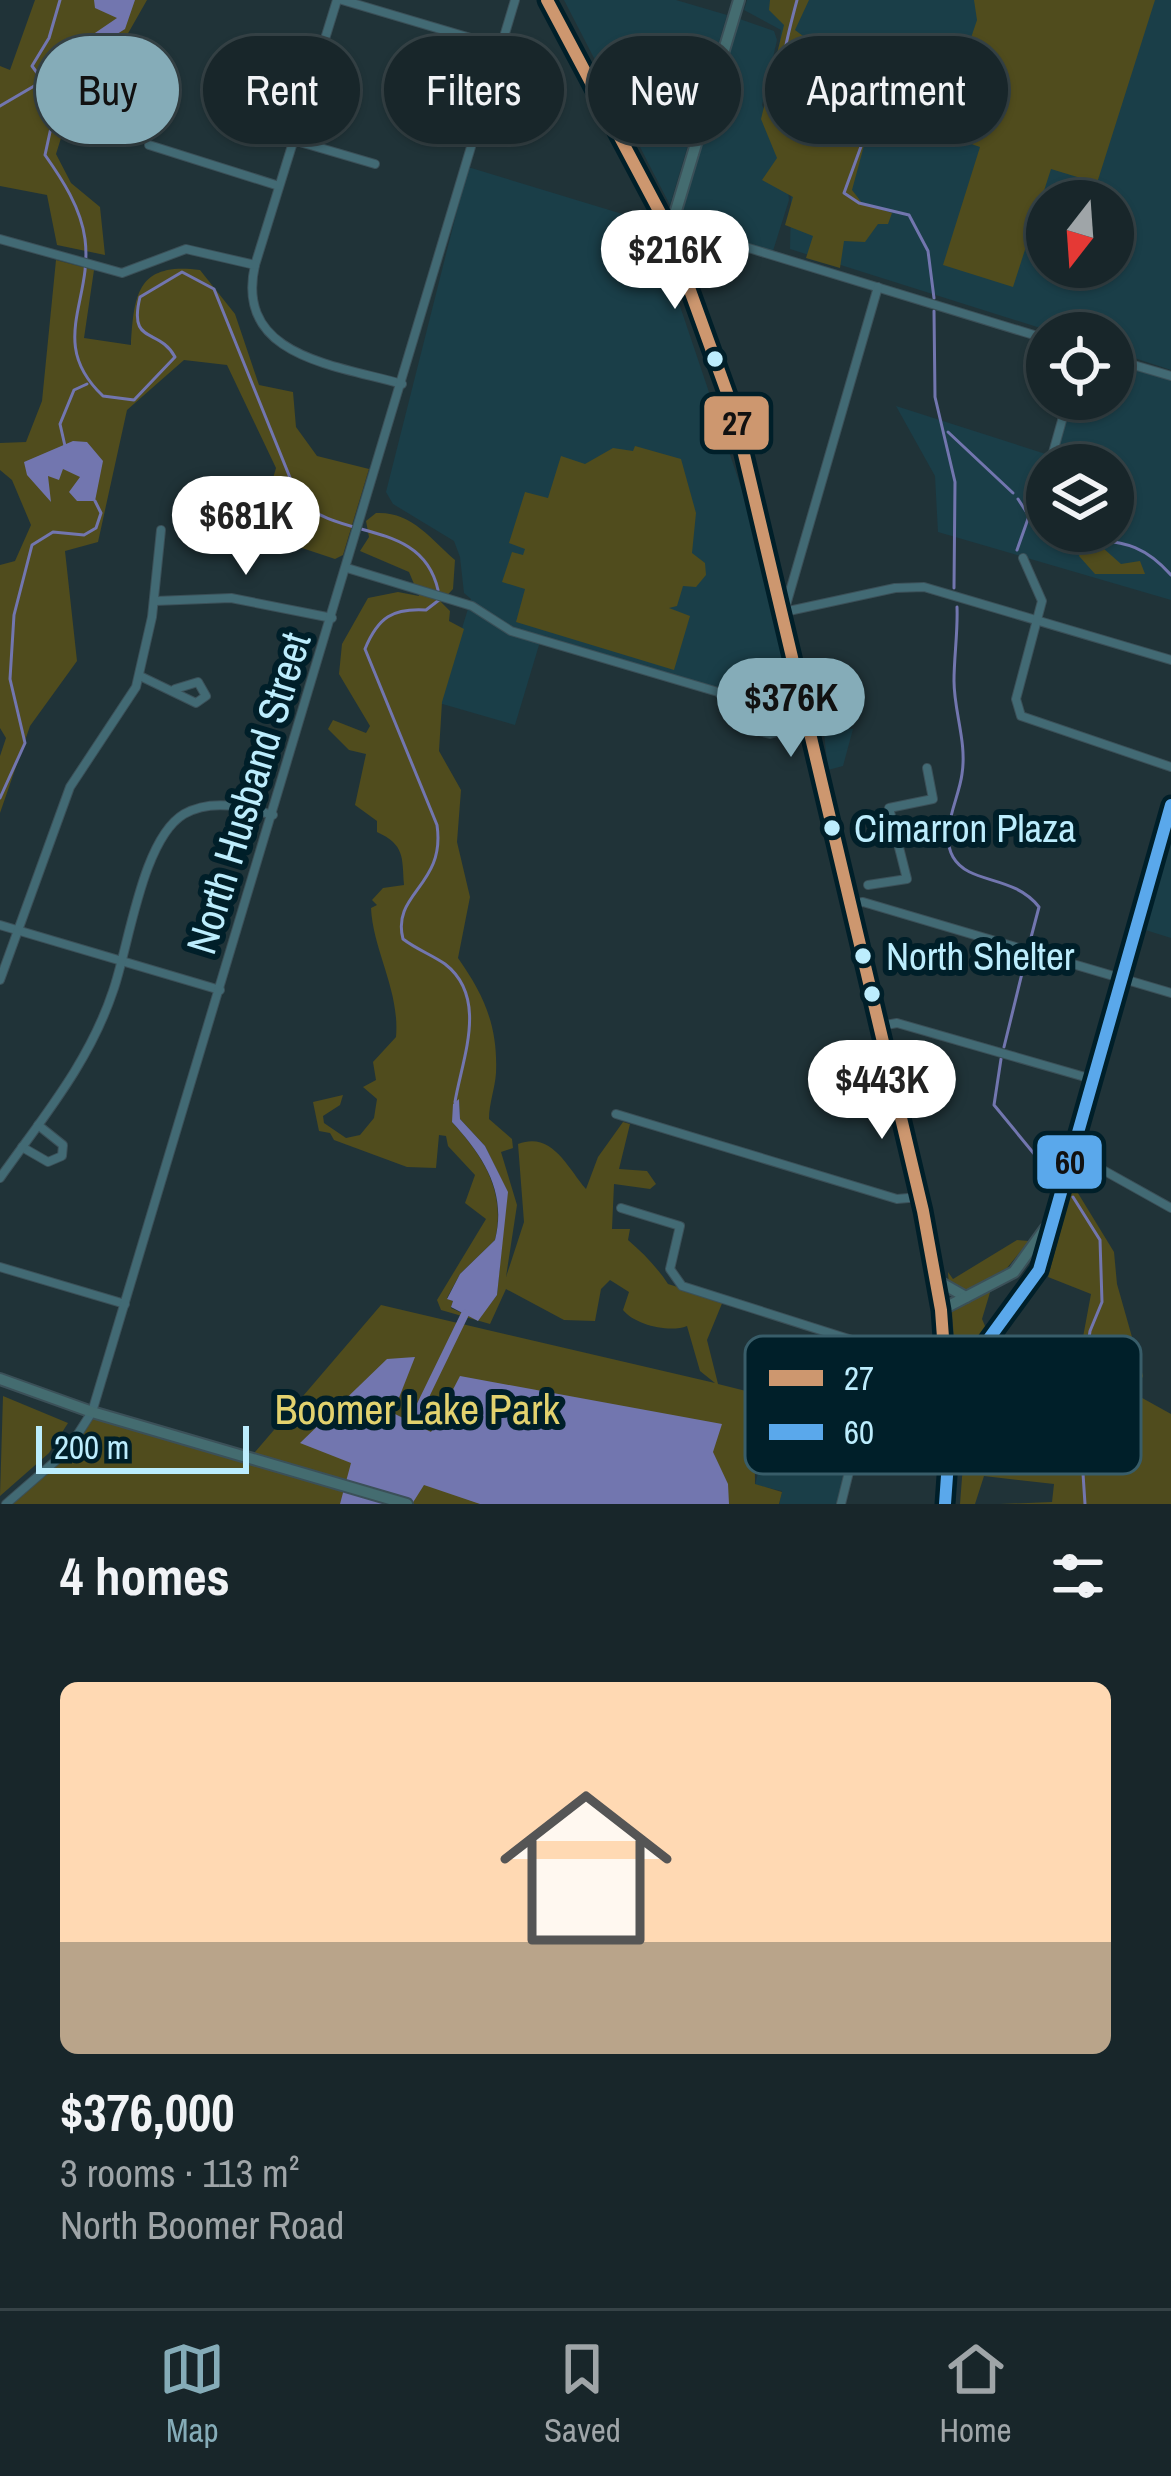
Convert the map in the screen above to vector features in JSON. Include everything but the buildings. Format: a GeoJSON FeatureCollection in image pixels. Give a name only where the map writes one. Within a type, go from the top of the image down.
{"type":"FeatureCollection","features":[{"type":"Feature","properties":{"kind":"main road"},"geometry":{"type":"LineString","coordinates":[[547,0],[669,224],[734,412],[784,612],[847,905],[920,1197],[943,1336]]}},
{"type":"Feature","properties":{"kind":"main road"},"geometry":{"type":"LineString","coordinates":[[669,224],[739,0]]}},
{"type":"Feature","properties":{"kind":"main road"},"geometry":{"type":"LineString","coordinates":[[991,1336],[1039,1270],[1171,806]]}},
{"type":"Feature","properties":{"kind":"main road"},"geometry":{"type":"LineString","coordinates":[[941,1310],[1014,1272],[1052,1216]]}},
{"type":"Feature","properties":{"kind":"main road"},"geometry":{"type":"LineString","coordinates":[[936,1280],[966,1297]]}},
{"type":"Feature","properties":{"kind":"main road"},"geometry":{"type":"LineString","coordinates":[[0,1379],[92,1412],[407,1504]]}},
{"type":"Feature","properties":{"kind":"main road"},"geometry":{"type":"LineString","coordinates":[[945,1504],[947,1474]]}},
{"type":"Feature","properties":{"kind":"street"},"geometry":{"type":"LineString","coordinates":[[327,36],[339,0],[463,36]]}},
{"type":"Feature","properties":{"kind":"street","name":"North Husband Street"},"geometry":{"type":"LineString","coordinates":[[504,36],[515,0]]}},
{"type":"Feature","properties":{"kind":"street"},"geometry":{"type":"LineString","coordinates":[[292,144],[256,265],[252,308],[277,341],[304,356],[402,383]]}},
{"type":"Feature","properties":{"kind":"street"},"geometry":{"type":"LineString","coordinates":[[307,144],[375,164]]}},
{"type":"Feature","properties":{"kind":"street","name":"North Husband Street"},"geometry":{"type":"LineString","coordinates":[[6,1504],[50,1470],[92,1412],[472,144]]}},
{"type":"Feature","properties":{"kind":"street"},"geometry":{"type":"LineString","coordinates":[[149,145],[279,186]]}},
{"type":"Feature","properties":{"kind":"street"},"geometry":{"type":"LineString","coordinates":[[669,224],[1026,333]]}},
{"type":"Feature","properties":{"kind":"street"},"geometry":{"type":"LineString","coordinates":[[0,239],[122,273],[186,249],[256,265]]}},
{"type":"Feature","properties":{"kind":"street"},"geometry":{"type":"LineString","coordinates":[[878,287],[784,612],[895,587],[925,587],[1171,660]]}},
{"type":"Feature","properties":{"kind":"street"},"geometry":{"type":"LineString","coordinates":[[1134,365],[1171,376]]}},
{"type":"Feature","properties":{"kind":"street"},"geometry":{"type":"LineString","coordinates":[[0,980],[76,775],[128,705],[140,676],[161,530]]}},
{"type":"Feature","properties":{"kind":"street"},"geometry":{"type":"LineString","coordinates":[[1023,558],[1041,593],[1038,622],[1016,699],[1021,716],[1171,766]]}},
{"type":"Feature","properties":{"kind":"street"},"geometry":{"type":"LineString","coordinates":[[347,568],[472,606],[511,631],[718,692],[759,730],[770,734],[807,724]]}},
{"type":"Feature","properties":{"kind":"street"},"geometry":{"type":"LineString","coordinates":[[154,601],[231,598],[332,618]]}},
{"type":"Feature","properties":{"kind":"street"},"geometry":{"type":"LineString","coordinates":[[140,676],[175,689]]}},
{"type":"Feature","properties":{"kind":"street"},"geometry":{"type":"LineString","coordinates":[[868,885],[908,879],[890,808],[933,799],[927,768]]}},
{"type":"Feature","properties":{"kind":"street"},"geometry":{"type":"LineString","coordinates":[[0,1178],[89,1051],[156,849],[172,824],[213,805],[273,815]]}},
{"type":"Feature","properties":{"kind":"street"},"geometry":{"type":"LineString","coordinates":[[847,905],[863,902],[1171,993]]}},
{"type":"Feature","properties":{"kind":"street"},"geometry":{"type":"LineString","coordinates":[[0,925],[220,990]]}},
{"type":"Feature","properties":{"kind":"street"},"geometry":{"type":"LineString","coordinates":[[876,1027],[897,1023],[1092,1079]]}},
{"type":"Feature","properties":{"kind":"street"},"geometry":{"type":"LineString","coordinates":[[616,1114],[897,1199],[920,1197]]}},
{"type":"Feature","properties":{"kind":"street"},"geometry":{"type":"LineString","coordinates":[[22,1147],[48,1162],[62,1156],[63,1144],[38,1125]]}},
{"type":"Feature","properties":{"kind":"street"},"geometry":{"type":"LineString","coordinates":[[1068,1159],[1102,1170],[1171,1208]]}},
{"type":"Feature","properties":{"kind":"street"},"geometry":{"type":"LineString","coordinates":[[621,1208],[680,1226],[670,1269],[682,1286],[838,1336]]}},
{"type":"Feature","properties":{"kind":"street"},"geometry":{"type":"LineString","coordinates":[[0,1268],[125,1304]]}},
{"type":"Feature","properties":{"kind":"street"},"geometry":{"type":"LineString","coordinates":[[842,1504],[849,1474]]}},
{"type":"Feature","properties":{"kind":"shaded area"},"geometry":{"type":"Polygon","coordinates":[[[564,0],[676,0],[727,15],[721,36],[588,36],[588,46],[564,0]]]}},
{"type":"Feature","properties":{"kind":"shaded area"},"geometry":{"type":"Polygon","coordinates":[[[747,0],[1171,0],[1171,370],[1134,358],[1134,312],[1026,312],[1026,324],[790,249],[792,158],[786,144],[1008,144],[1008,36],[780,36],[781,30],[744,10],[747,0]]]}},
{"type":"Feature","properties":{"kind":"shaded area"},"geometry":{"type":"Polygon","coordinates":[[[734,17],[774,31],[776,36],[765,36],[765,144],[781,144],[784,151],[789,200],[772,254],[672,223],[696,144],[741,144],[741,36],[728,36],[734,17]]]}},
{"type":"Feature","properties":{"kind":"shaded area"},"geometry":{"type":"Polygon","coordinates":[[[638,144],[688,144],[670,205],[638,144]]]}},
{"type":"Feature","properties":{"kind":"shaded area"},"geometry":{"type":"Polygon","coordinates":[[[468,167],[652,223],[746,502],[797,720],[773,728],[763,724],[743,696],[542,635],[515,725],[439,703],[471,599],[464,593],[454,541],[393,504],[386,492],[468,167]]]}},
{"type":"Feature","properties":{"kind":"shaded area"},"geometry":{"type":"Polygon","coordinates":[[[1134,366],[1171,377],[1171,600],[938,532],[935,476],[896,406],[1026,448],[1026,552],[1134,552],[1134,444],[1056,444],[1063,420],[1134,420],[1134,366]]]}},
{"type":"Feature","properties":{"kind":"shaded area"},"geometry":{"type":"Polygon","coordinates":[[[823,724],[853,729],[843,766],[828,770],[823,724]]]}},
{"type":"Feature","properties":{"kind":"shaded area"},"geometry":{"type":"Polygon","coordinates":[[[1171,824],[1171,938],[1136,927],[1171,824]]]}},
{"type":"Feature","properties":{"kind":"shaded area"},"geometry":{"type":"Polygon","coordinates":[[[758,1474],[847,1474],[839,1504],[779,1504],[782,1491],[755,1485],[758,1474]]]}},
{"type":"Feature","properties":{"kind":"green space"},"geometry":{"type":"Polygon","coordinates":[[[35,0],[147,0],[127,36],[36,36],[36,144],[59,144],[56,154],[71,183],[100,207],[105,255],[57,245],[47,195],[0,186],[0,66],[10,70],[35,0]]]}},
{"type":"Feature","properties":{"kind":"green space"},"geometry":{"type":"Polygon","coordinates":[[[770,0],[809,0],[795,30],[803,36],[781,36],[784,25],[769,10],[770,0]]]}},
{"type":"Feature","properties":{"kind":"green space"},"geometry":{"type":"Polygon","coordinates":[[[974,0],[1155,0],[1098,180],[1051,169],[1047,180],[1026,180],[1026,247],[1013,287],[943,265],[980,147],[971,144],[1008,144],[1008,36],[972,36],[977,20],[974,0]]]}},
{"type":"Feature","properties":{"kind":"green space"},"geometry":{"type":"Polygon","coordinates":[[[771,144],[864,144],[852,190],[862,203],[892,213],[888,224],[878,224],[865,242],[844,241],[840,268],[806,258],[813,236],[785,225],[793,197],[762,180],[777,158],[771,144]]]}},
{"type":"Feature","properties":{"kind":"green space"},"geometry":{"type":"Polygon","coordinates":[[[56,260],[94,270],[84,338],[131,345],[134,310],[143,285],[163,271],[200,270],[235,314],[259,385],[293,392],[296,427],[317,456],[369,469],[343,555],[335,559],[278,540],[284,516],[264,509],[276,468],[227,365],[184,360],[127,410],[98,542],[65,551],[77,661],[30,726],[0,813],[0,756],[6,738],[0,728],[0,565],[15,561],[31,525],[12,480],[0,470],[0,443],[26,442],[42,401],[56,260]]]}},
{"type":"Feature","properties":{"kind":"green space"},"geometry":{"type":"Polygon","coordinates":[[[635,446],[681,459],[696,513],[692,553],[705,563],[706,575],[696,587],[683,586],[677,606],[669,608],[690,616],[674,670],[516,622],[525,589],[502,582],[512,552],[523,555],[525,549],[509,543],[525,492],[548,498],[561,456],[585,464],[613,448],[633,451],[635,446]]]}},
{"type":"Feature","properties":{"kind":"green space","name":"Boomer Lake Park"},"geometry":{"type":"Polygon","coordinates":[[[376,513],[400,517],[420,528],[455,560],[453,589],[441,602],[450,611],[449,621],[464,629],[442,702],[439,751],[461,790],[457,842],[470,897],[458,958],[482,998],[495,1040],[489,1119],[512,1139],[513,1148],[501,1152],[517,1205],[506,1277],[524,1222],[518,1144],[530,1141],[549,1147],[586,1189],[598,1157],[623,1122],[630,1124],[619,1169],[647,1171],[656,1184],[650,1189],[614,1184],[612,1229],[630,1229],[628,1240],[668,1284],[723,1301],[707,1340],[718,1384],[745,1391],[745,1474],[755,1474],[755,1484],[782,1492],[779,1504],[6,1504],[50,1470],[92,1413],[249,1459],[381,1305],[715,1383],[700,1371],[687,1326],[662,1328],[636,1320],[623,1310],[629,1292],[610,1280],[601,1289],[595,1321],[564,1320],[506,1289],[490,1324],[441,1310],[437,1300],[486,1219],[465,1203],[475,1175],[448,1146],[446,1136],[439,1135],[436,1168],[407,1167],[319,1131],[313,1102],[343,1095],[340,1105],[323,1116],[324,1123],[346,1138],[360,1135],[374,1118],[377,1099],[363,1087],[376,1080],[373,1062],[396,1037],[394,1003],[371,908],[377,905],[372,900],[383,888],[404,885],[402,859],[393,842],[377,832],[377,821],[355,805],[366,754],[349,750],[328,729],[333,720],[366,733],[370,726],[339,674],[342,644],[368,598],[398,592],[419,596],[409,572],[360,551],[369,537],[366,521],[376,513]],[[459,1100],[452,1122],[483,1162],[497,1206],[495,1240],[460,1274],[447,1298],[453,1301],[451,1308],[477,1320],[497,1295],[507,1192],[485,1146],[460,1119],[459,1100]]]}},
{"type":"Feature","properties":{"kind":"green space"},"geometry":{"type":"Polygon","coordinates":[[[1081,552],[1108,552],[1121,564],[1140,561],[1145,574],[1095,574],[1079,556],[1081,552]]]}},
{"type":"Feature","properties":{"kind":"green space"},"geometry":{"type":"Polygon","coordinates":[[[1073,1185],[1114,1252],[1117,1284],[1132,1336],[1083,1336],[1091,1294],[1048,1277],[1073,1185]]]}},
{"type":"Feature","properties":{"kind":"green space"},"geometry":{"type":"Polygon","coordinates":[[[1017,1240],[1029,1241],[1007,1268],[964,1292],[949,1287],[948,1272],[953,1279],[1017,1240]]]}},
{"type":"Feature","properties":{"kind":"green space"},"geometry":{"type":"Polygon","coordinates":[[[991,1289],[982,1319],[986,1336],[954,1336],[952,1312],[991,1289]]]}},
{"type":"Feature","properties":{"kind":"green space"},"geometry":{"type":"Polygon","coordinates":[[[3,1396],[68,1423],[49,1453],[0,1496],[3,1396]]]}},
{"type":"Feature","properties":{"kind":"green space"},"geometry":{"type":"Polygon","coordinates":[[[1141,1397],[1171,1414],[1171,1504],[1000,1504],[1052,1502],[1054,1484],[984,1476],[975,1504],[960,1504],[962,1474],[1141,1474],[1141,1397]]]}},
{"type":"Feature","properties":{"kind":"water"},"geometry":{"type":"Polygon","coordinates":[[[94,0],[135,0],[125,29],[114,36],[91,36],[117,18],[95,8],[94,0]]]}},
{"type":"Feature","properties":{"kind":"water"},"geometry":{"type":"Polygon","coordinates":[[[73,441],[87,442],[103,461],[95,501],[77,501],[69,492],[80,477],[63,469],[59,480],[48,476],[51,502],[27,475],[24,462],[73,441]]]}},
{"type":"Feature","properties":{"kind":"water"},"geometry":{"type":"Polygon","coordinates":[[[459,1099],[460,1119],[485,1146],[508,1192],[497,1295],[478,1321],[451,1307],[453,1301],[447,1299],[460,1274],[495,1240],[498,1206],[483,1162],[452,1122],[453,1104],[459,1099]]]}},
{"type":"Feature","properties":{"kind":"water"},"geometry":{"type":"Polygon","coordinates":[[[415,1357],[393,1413],[431,1432],[460,1376],[722,1424],[713,1452],[728,1484],[729,1504],[480,1504],[424,1485],[412,1504],[340,1504],[351,1463],[300,1443],[387,1359],[415,1357]]]}},
{"type":"Feature","properties":{"kind":"waterway"},"geometry":{"type":"LineString","coordinates":[[60,0],[49,38],[32,66],[57,100],[45,155],[83,227],[86,261],[75,339],[86,377],[103,396],[134,400],[175,357],[142,330],[137,312],[140,297],[182,272],[214,289],[299,500],[316,513],[398,541],[415,552],[429,567],[438,590]]}},
{"type":"Feature","properties":{"kind":"waterway"},"geometry":{"type":"LineString","coordinates":[[797,0],[785,49],[786,84],[807,108],[858,126],[863,141],[844,193],[859,203],[909,215],[928,251],[934,298]]}},
{"type":"Feature","properties":{"kind":"waterway"},"geometry":{"type":"LineString","coordinates":[[0,106],[36,85]]}},
{"type":"Feature","properties":{"kind":"waterway"},"geometry":{"type":"LineString","coordinates":[[934,311],[935,397],[955,482],[954,588]]}},
{"type":"Feature","properties":{"kind":"waterway"},"geometry":{"type":"LineString","coordinates":[[65,446],[60,424],[74,390],[87,384]]}},
{"type":"Feature","properties":{"kind":"waterway"},"geometry":{"type":"LineString","coordinates":[[948,432],[1013,493]]}},
{"type":"Feature","properties":{"kind":"waterway"},"geometry":{"type":"LineString","coordinates":[[1017,550],[1029,516],[1018,499]]}},
{"type":"Feature","properties":{"kind":"waterway"},"geometry":{"type":"LineString","coordinates":[[0,798],[25,743],[10,679],[14,615],[32,545],[53,532],[84,535],[96,528],[101,513],[95,501]]}},
{"type":"Feature","properties":{"kind":"waterway"},"geometry":{"type":"LineString","coordinates":[[1134,547],[1171,575]]}},
{"type":"Feature","properties":{"kind":"waterway"},"geometry":{"type":"LineString","coordinates":[[439,600],[426,610],[388,617],[365,649],[437,825],[434,862],[401,923],[403,939],[445,964],[466,994],[469,1030],[455,1102]]}},
{"type":"Feature","properties":{"kind":"waterway"},"geometry":{"type":"LineString","coordinates":[[957,607],[954,681],[963,762],[949,847],[960,866],[1017,889],[1039,907],[1029,945]]}},
{"type":"Feature","properties":{"kind":"waterway"},"geometry":{"type":"LineString","coordinates":[[1004,1047],[1026,957]]}},
{"type":"Feature","properties":{"kind":"waterway"},"geometry":{"type":"LineString","coordinates":[[1001,1059],[994,1105],[1049,1172]]}},
{"type":"Feature","properties":{"kind":"waterway"},"geometry":{"type":"LineString","coordinates":[[1073,1197],[1100,1240],[1102,1302],[1089,1336]]}},
{"type":"Feature","properties":{"kind":"waterway"},"geometry":{"type":"LineString","coordinates":[[412,1423],[465,1314]]}},
{"type":"Feature","properties":{"kind":"waterway"},"geometry":{"type":"LineString","coordinates":[[1083,1474],[1085,1504]]}},
{"type":"Feature","properties":{"kind":"transit line","name":"27"},"geometry":{"type":"LineString","coordinates":[[547,0],[666,224],[734,412],[923,1211],[943,1336]]}},
{"type":"Feature","properties":{"kind":"transit line","name":"60"},"geometry":{"type":"LineString","coordinates":[[991,1336],[1039,1270],[1171,805]]}},
{"type":"Feature","properties":{"kind":"transit line","name":"60"},"geometry":{"type":"LineString","coordinates":[[945,1504],[947,1474]]}},
{"type":"Feature","properties":{"kind":"place","name":"Cimarron Plaza"},"geometry":{"type":"Point","coordinates":[832,828]}},
{"type":"Feature","properties":{"kind":"place","name":"North Shelter"},"geometry":{"type":"Point","coordinates":[863,956]}}]}
